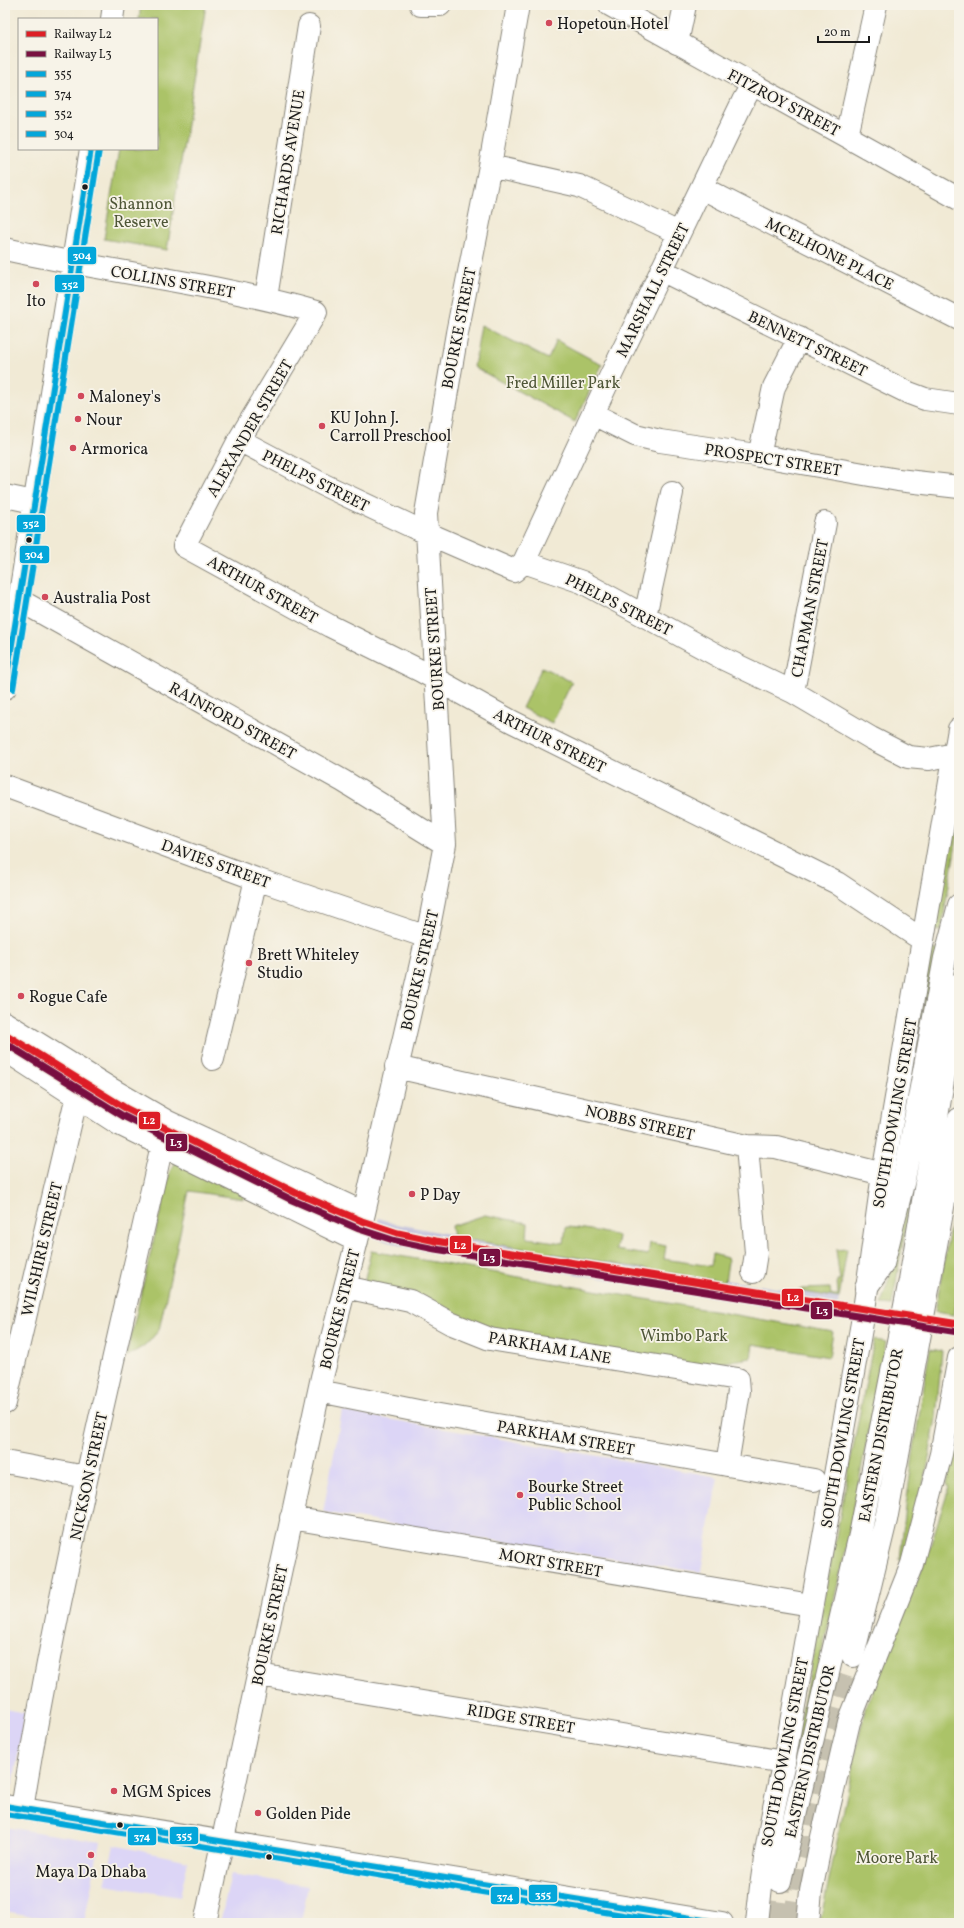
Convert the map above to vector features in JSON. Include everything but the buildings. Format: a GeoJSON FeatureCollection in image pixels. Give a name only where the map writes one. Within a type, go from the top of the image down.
{"type":"FeatureCollection","features":[{"type":"Feature","properties":{"kind":"main road"},"geometry":{"type":"LineString","coordinates":[[112,18],[114,5]]}},
{"type":"Feature","properties":{"kind":"main road"},"geometry":{"type":"LineString","coordinates":[[421,5],[440,5]]}},
{"type":"Feature","properties":{"kind":"main road","name":"BOURKE STREET"},"geometry":{"type":"LineString","coordinates":[[205,1923],[221,1841],[259,1675],[319,1391],[364,1213],[396,1067],[427,937],[445,844],[437,680],[426,533],[426,513],[428,493],[490,166],[518,5]]}},
{"type":"Feature","properties":{"kind":"main road","name":"FITZROY STREET"},"geometry":{"type":"LineString","coordinates":[[610,5],[959,199]]}},
{"type":"Feature","properties":{"kind":"main road"},"geometry":{"type":"LineString","coordinates":[[677,43],[685,5]]}},
{"type":"Feature","properties":{"kind":"main road"},"geometry":{"type":"LineString","coordinates":[[847,136],[876,5]]}},
{"type":"Feature","properties":{"kind":"main road","name":"RICHARDS AVENUE"},"geometry":{"type":"LineString","coordinates":[[266,298],[309,26]]}},
{"type":"Feature","properties":{"kind":"main road","name":"MARSHALL STREET"},"geometry":{"type":"LineString","coordinates":[[524,562],[661,270],[752,85]]}},
{"type":"Feature","properties":{"kind":"main road"},"geometry":{"type":"LineString","coordinates":[[5,688],[91,150]]}},
{"type":"Feature","properties":{"kind":"main road"},"geometry":{"type":"LineString","coordinates":[[490,166],[579,186],[679,233]]}},
{"type":"Feature","properties":{"kind":"main road","name":"MCELHONE PLACE"},"geometry":{"type":"LineString","coordinates":[[702,188],[959,319]]}},
{"type":"Feature","properties":{"kind":"main road","name":"COLLINS STREET"},"geometry":{"type":"LineString","coordinates":[[5,249],[72,264],[266,298],[316,312]]}},
{"type":"Feature","properties":{"kind":"main road","name":"BENNETT STREET"},"geometry":{"type":"LineString","coordinates":[[661,270],[909,393],[925,399],[959,404]]}},
{"type":"Feature","properties":{"kind":"main road","name":"ALEXANDER STREET"},"geometry":{"type":"LineString","coordinates":[[184,546],[239,440],[316,312]]}},
{"type":"Feature","properties":{"kind":"main road"},"geometry":{"type":"LineString","coordinates":[[759,456],[774,387],[799,338]]}},
{"type":"Feature","properties":{"kind":"main road","name":"PROSPECT STREET"},"geometry":{"type":"LineString","coordinates":[[593,414],[635,435],[660,441],[759,456],[898,480],[959,487]]}},
{"type":"Feature","properties":{"kind":"main road","name":"PHELPS STREET"},"geometry":{"type":"LineString","coordinates":[[239,440],[324,485],[426,533],[514,571],[524,562],[582,582],[724,659],[793,692],[871,738],[908,757],[929,759],[955,754]]}},
{"type":"Feature","properties":{"kind":"main road"},"geometry":{"type":"LineString","coordinates":[[645,616],[672,493]]}},
{"type":"Feature","properties":{"kind":"main road"},"geometry":{"type":"LineString","coordinates":[[5,496],[34,502]]}},
{"type":"Feature","properties":{"kind":"main road","name":"CHAPMAN STREET"},"geometry":{"type":"LineString","coordinates":[[793,692],[825,523]]}},
{"type":"Feature","properties":{"kind":"main road","name":"ARTHUR STREET"},"geometry":{"type":"LineString","coordinates":[[184,546],[330,626],[437,680],[518,724],[837,883],[916,935]]}},
{"type":"Feature","properties":{"kind":"main road","name":"RAINFORD STREET"},"geometry":{"type":"LineString","coordinates":[[19,600],[343,781],[445,844]]}},
{"type":"Feature","properties":{"kind":"main road","name":"SOUTH DOWLING STREET"},"geometry":{"type":"LineString","coordinates":[[757,1923],[762,1872],[773,1807],[784,1762],[836,1469],[883,1174],[959,729]]}},
{"type":"Feature","properties":{"kind":"main road","name":"DAVIES STREET"},"geometry":{"type":"LineString","coordinates":[[5,786],[256,878],[427,937]]}},
{"type":"Feature","properties":{"kind":"main road"},"geometry":{"type":"LineString","coordinates":[[213,1059],[256,878]]}},
{"type":"Feature","properties":{"kind":"main road"},"geometry":{"type":"LineString","coordinates":[[866,1288],[883,1264],[900,1194],[945,958],[959,905]]}},
{"type":"Feature","properties":{"kind":"main road","name":"EASTERN DISTRIBUTOR"},"geometry":{"type":"LineString","coordinates":[[780,1881],[861,1530],[910,1280],[959,984]]}},
{"type":"Feature","properties":{"kind":"main road"},"geometry":{"type":"LineString","coordinates":[[5,1023],[168,1122],[364,1213]]}},
{"type":"Feature","properties":{"kind":"main road"},"geometry":{"type":"LineString","coordinates":[[5,1050],[119,1124],[356,1241]]}},
{"type":"Feature","properties":{"kind":"main road","name":"NOBBS STREET"},"geometry":{"type":"LineString","coordinates":[[396,1067],[747,1146],[776,1148],[883,1174]]}},
{"type":"Feature","properties":{"kind":"main road","name":"WILSHIRE STREET"},"geometry":{"type":"LineString","coordinates":[[6,1394],[78,1096]]}},
{"type":"Feature","properties":{"kind":"main road","name":"EASTERN DISTRIBUTOR"},"geometry":{"type":"LineString","coordinates":[[853,1656],[886,1520],[959,1119]]}},
{"type":"Feature","properties":{"kind":"main road","name":"NICKSON STREET"},"geometry":{"type":"LineString","coordinates":[[14,1808],[39,1710],[86,1477],[162,1145]]}},
{"type":"Feature","properties":{"kind":"main road"},"geometry":{"type":"LineString","coordinates":[[747,1146],[756,1253],[753,1272]]}},
{"type":"Feature","properties":{"kind":"main road","name":"PARKHAM LANE"},"geometry":{"type":"LineString","coordinates":[[345,1288],[410,1301],[450,1323],[490,1339],[738,1379],[739,1391],[727,1465]]}},
{"type":"Feature","properties":{"kind":"main road"},"geometry":{"type":"LineString","coordinates":[[808,1923],[812,1891],[821,1844],[849,1722],[912,1564],[941,1454],[959,1358]]}},
{"type":"Feature","properties":{"kind":"main road","name":"PARKHAM STREET"},"geometry":{"type":"LineString","coordinates":[[319,1391],[428,1413],[814,1480]]}},
{"type":"Feature","properties":{"kind":"main road"},"geometry":{"type":"LineString","coordinates":[[5,1462],[86,1477]]}},
{"type":"Feature","properties":{"kind":"main road","name":"MORT STREET"},"geometry":{"type":"LineString","coordinates":[[291,1518],[811,1605]]}},
{"type":"Feature","properties":{"kind":"main road","name":"RIDGE STREET"},"geometry":{"type":"LineString","coordinates":[[259,1675],[784,1762]]}},
{"type":"Feature","properties":{"kind":"main road"},"geometry":{"type":"LineString","coordinates":[[14,1808],[722,1923]]}},
{"type":"Feature","properties":{"kind":"shaded area"},"geometry":{"type":"Polygon","coordinates":[[[379,1218],[392,1223],[453,1235],[453,1237],[725,1282],[725,1280],[839,1298],[836,1317],[459,1255],[459,1257],[408,1248],[373,1237],[379,1218]]]}},
{"type":"Feature","properties":{"kind":"shaded area","name":"Bourke Street Public School"},"geometry":{"type":"Polygon","coordinates":[[[342,1411],[718,1477],[701,1572],[414,1528],[323,1512],[342,1411]]]}},
{"type":"Feature","properties":{"kind":"shaded area"},"geometry":{"type":"Polygon","coordinates":[[[5,1709],[25,1713],[13,1785],[5,1783],[5,1709]]]}},
{"type":"Feature","properties":{"kind":"shaded area"},"geometry":{"type":"Polygon","coordinates":[[[5,1827],[100,1842],[84,1923],[72,1923],[5,1911],[5,1827]]]}},
{"type":"Feature","properties":{"kind":"shaded area"},"geometry":{"type":"Polygon","coordinates":[[[114,1845],[188,1861],[180,1897],[105,1885],[114,1845]]]}},
{"type":"Feature","properties":{"kind":"shaded area"},"geometry":{"type":"Polygon","coordinates":[[[231,1874],[308,1886],[301,1923],[220,1923],[231,1874]]]}},
{"type":"Feature","properties":{"kind":"green space","name":"Shannon Reserve"},"geometry":{"type":"Polygon","coordinates":[[[141,5],[206,5],[167,250],[104,239],[119,150],[158,150],[158,18],[139,18],[141,5]]]}},
{"type":"Feature","properties":{"kind":"green space","name":"Fred Miller Park"},"geometry":{"type":"Polygon","coordinates":[[[481,325],[548,359],[556,340],[602,365],[575,422],[474,367],[481,325]]]}},
{"type":"Feature","properties":{"kind":"green space"},"geometry":{"type":"Polygon","coordinates":[[[542,667],[572,682],[552,723],[522,708],[542,667]]]}},
{"type":"Feature","properties":{"kind":"green space"},"geometry":{"type":"Polygon","coordinates":[[[959,779],[959,827],[941,931],[933,930],[959,779]]]}},
{"type":"Feature","properties":{"kind":"green space"},"geometry":{"type":"Polygon","coordinates":[[[930,949],[938,950],[882,1245],[930,949]]]}},
{"type":"Feature","properties":{"kind":"green space"},"geometry":{"type":"Polygon","coordinates":[[[176,1162],[245,1192],[244,1199],[189,1191],[159,1330],[147,1344],[126,1357],[170,1171],[176,1162]]]}},
{"type":"Feature","properties":{"kind":"green space"},"geometry":{"type":"Polygon","coordinates":[[[911,1168],[916,1168],[892,1305],[881,1304],[889,1278],[911,1168]]]}},
{"type":"Feature","properties":{"kind":"green space"},"geometry":{"type":"Polygon","coordinates":[[[959,1177],[959,1288],[954,1315],[935,1312],[959,1177]]]}},
{"type":"Feature","properties":{"kind":"green space"},"geometry":{"type":"Polygon","coordinates":[[[485,1215],[528,1223],[527,1238],[564,1243],[566,1227],[592,1230],[618,1236],[616,1250],[648,1255],[650,1243],[666,1246],[664,1259],[711,1266],[713,1254],[727,1258],[728,1262],[725,1282],[453,1237],[451,1226],[485,1215]]]}},
{"type":"Feature","properties":{"kind":"green space"},"geometry":{"type":"Polygon","coordinates":[[[847,1249],[839,1298],[799,1291],[799,1289],[830,1288],[831,1295],[838,1295],[837,1281],[840,1281],[836,1250],[847,1249]]]}},
{"type":"Feature","properties":{"kind":"green space","name":"Wimbo Park"},"geometry":{"type":"Polygon","coordinates":[[[371,1251],[833,1332],[829,1357],[753,1344],[751,1358],[695,1367],[485,1328],[458,1316],[445,1307],[425,1297],[364,1283],[371,1251]]]}},
{"type":"Feature","properties":{"kind":"green space"},"geometry":{"type":"Polygon","coordinates":[[[874,1340],[886,1342],[845,1553],[797,1758],[793,1758],[874,1340]]]}},
{"type":"Feature","properties":{"kind":"green space"},"geometry":{"type":"Polygon","coordinates":[[[930,1349],[942,1351],[936,1418],[922,1496],[905,1561],[900,1560],[906,1507],[930,1349]]]}},
{"type":"Feature","properties":{"kind":"green space","name":"Moore Park"},"geometry":{"type":"Polygon","coordinates":[[[959,1422],[959,1923],[822,1923],[820,1922],[865,1709],[927,1556],[949,1487],[947,1484],[959,1422]]]}},
{"type":"Feature","properties":{"kind":"tunnel"},"geometry":{"type":"LineString","coordinates":[[794,1923],[816,1788],[832,1721],[853,1656]]}},
{"type":"Feature","properties":{"kind":"tunnel"},"geometry":{"type":"LineString","coordinates":[[774,1923],[780,1881]]}},
{"type":"Feature","properties":{"kind":"rail line","name":"L2"},"geometry":{"type":"LineString","coordinates":[[5,1034],[127,1109],[296,1193],[362,1221],[398,1233],[436,1241],[959,1324]]}},
{"type":"Feature","properties":{"kind":"rail line","name":"L3"},"geometry":{"type":"LineString","coordinates":[[5,1043],[123,1116],[292,1200],[359,1229],[396,1241],[435,1249],[958,1332]]}},
{"type":"Feature","properties":{"kind":"transit line","name":"352"},"geometry":{"type":"LineString","coordinates":[[5,688],[91,150]]}},
{"type":"Feature","properties":{"kind":"transit line","name":"304"},"geometry":{"type":"LineString","coordinates":[[13,689],[99,150]]}},
{"type":"Feature","properties":{"kind":"transit line","name":"355"},"geometry":{"type":"LineString","coordinates":[[5,1806],[722,1923]]}},
{"type":"Feature","properties":{"kind":"transit line","name":"374"},"geometry":{"type":"LineString","coordinates":[[5,1814],[672,1923]]}},
{"type":"Feature","properties":{"kind":"place","name":"Hopetoun Hotel"},"geometry":{"type":"Point","coordinates":[549,23]}},
{"type":"Feature","properties":{"kind":"place","name":"Ito"},"geometry":{"type":"Point","coordinates":[36,284]}},
{"type":"Feature","properties":{"kind":"place","name":"Maloney's"},"geometry":{"type":"Point","coordinates":[81,396]}},
{"type":"Feature","properties":{"kind":"place","name":"Nour"},"geometry":{"type":"Point","coordinates":[78,419]}},
{"type":"Feature","properties":{"kind":"place","name":"KU John J. Carroll Preschool"},"geometry":{"type":"Point","coordinates":[322,426]}},
{"type":"Feature","properties":{"kind":"place","name":"Armorica"},"geometry":{"type":"Point","coordinates":[73,448]}},
{"type":"Feature","properties":{"kind":"place","name":"Australia Post"},"geometry":{"type":"Point","coordinates":[45,597]}},
{"type":"Feature","properties":{"kind":"place","name":"Brett Whiteley Studio"},"geometry":{"type":"Point","coordinates":[249,963]}},
{"type":"Feature","properties":{"kind":"place","name":"Rogue Cafe"},"geometry":{"type":"Point","coordinates":[21,996]}},
{"type":"Feature","properties":{"kind":"place","name":"P Day"},"geometry":{"type":"Point","coordinates":[412,1194]}},
{"type":"Feature","properties":{"kind":"place","name":"Bourke Street Public School"},"geometry":{"type":"Point","coordinates":[520,1495]}},
{"type":"Feature","properties":{"kind":"place","name":"MGM Spices"},"geometry":{"type":"Point","coordinates":[114,1791]}},
{"type":"Feature","properties":{"kind":"place","name":"Golden Pide"},"geometry":{"type":"Point","coordinates":[258,1813]}},
{"type":"Feature","properties":{"kind":"place","name":"Maya Da Dhaba"},"geometry":{"type":"Point","coordinates":[91,1855]}}]}
